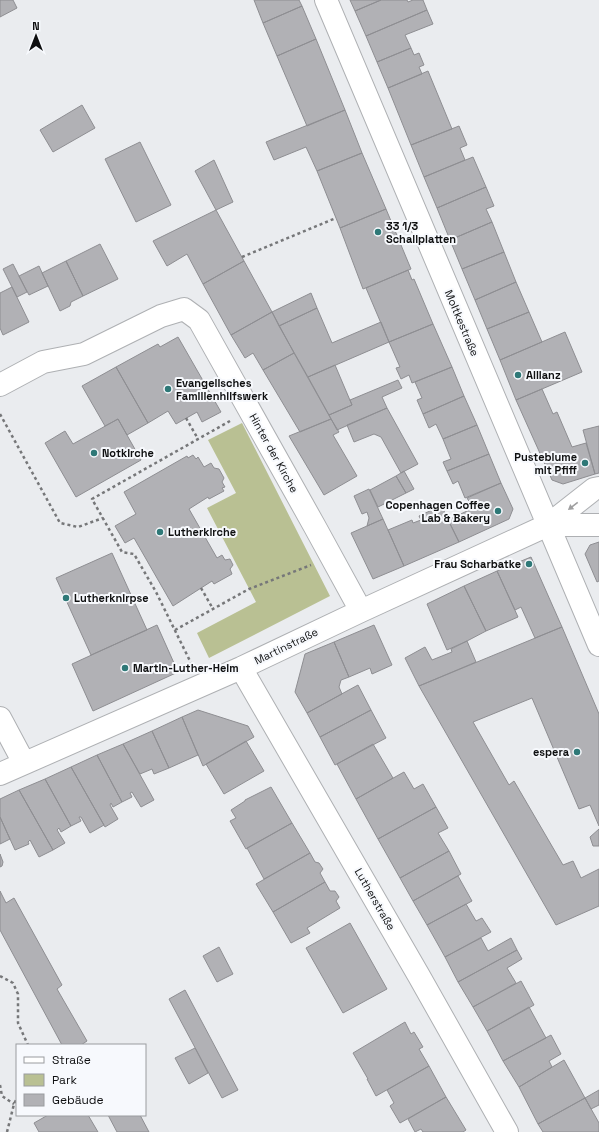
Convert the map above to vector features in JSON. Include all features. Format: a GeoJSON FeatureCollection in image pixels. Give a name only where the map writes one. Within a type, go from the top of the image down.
{"type":"FeatureCollection","features":[{"type":"Feature","properties":{"kind":"street","name":"Moltkestraße"},"geometry":{"type":"LineString","coordinates":[[326,0],[599,645]]}},
{"type":"Feature","properties":{"kind":"street","name":"Hinter der Kirche"},"geometry":{"type":"LineString","coordinates":[[0,385],[43,362],[84,354],[161,316],[184,309],[199,320],[360,611]]}},
{"type":"Feature","properties":{"kind":"street"},"geometry":{"type":"LineString","coordinates":[[548,525],[594,489],[599,488]]}},
{"type":"Feature","properties":{"kind":"street"},"geometry":{"type":"LineString","coordinates":[[548,525],[599,525]]}},
{"type":"Feature","properties":{"kind":"street","name":"Martinstraße"},"geometry":{"type":"LineString","coordinates":[[0,774],[241,668],[360,611],[548,525]]}},
{"type":"Feature","properties":{"kind":"street","name":"Lutherstraße"},"geometry":{"type":"LineString","coordinates":[[241,668],[419,976],[507,1132]]}},
{"type":"Feature","properties":{"kind":"street"},"geometry":{"type":"LineString","coordinates":[[0,718],[24,763]]}},
{"type":"Feature","properties":{"kind":"path"},"geometry":{"type":"LineString","coordinates":[[242,257],[336,218]]}},
{"type":"Feature","properties":{"kind":"path"},"geometry":{"type":"LineString","coordinates":[[202,685],[156,592],[134,554],[122,552],[92,499],[250,410]]}},
{"type":"Feature","properties":{"kind":"path"},"geometry":{"type":"LineString","coordinates":[[0,414],[60,523],[78,527],[103,518]]}},
{"type":"Feature","properties":{"kind":"path"},"geometry":{"type":"LineString","coordinates":[[186,418],[198,439]]}},
{"type":"Feature","properties":{"kind":"path"},"geometry":{"type":"LineString","coordinates":[[174,630],[249,590],[324,560],[330,555]]}},
{"type":"Feature","properties":{"kind":"path"},"geometry":{"type":"LineString","coordinates":[[201,588],[213,609]]}},
{"type":"Feature","properties":{"kind":"path"},"geometry":{"type":"LineString","coordinates":[[0,976],[13,983],[18,994],[18,1023],[28,1044]]}},
{"type":"Feature","properties":{"kind":"path"},"geometry":{"type":"LineString","coordinates":[[0,1085],[2,1096],[14,1104]]}},
{"type":"Feature","properties":{"kind":"path"},"geometry":{"type":"LineString","coordinates":[[7,1132],[16,1100]]}},
{"type":"Feature","properties":{"kind":"green space"},"geometry":{"type":"Polygon","coordinates":[[[242,423],[330,596],[209,658],[197,633],[256,602],[207,508],[236,493],[208,440],[242,423]]]}},
{"type":"Feature","properties":{"kind":"building"},"geometry":{"type":"Polygon","coordinates":[[[0,0],[13,0],[17,8],[0,17],[0,0]]]}},
{"type":"Feature","properties":{"kind":"building"},"geometry":{"type":"Polygon","coordinates":[[[254,0],[299,0],[302,6],[263,23],[254,0]]]}},
{"type":"Feature","properties":{"kind":"building"},"geometry":{"type":"Polygon","coordinates":[[[350,0],[381,0],[355,11],[350,0]]]}},
{"type":"Feature","properties":{"kind":"building"},"geometry":{"type":"Polygon","coordinates":[[[381,0],[407,0],[408,2],[413,0],[423,0],[427,10],[366,36],[355,11],[381,0]]]}},
{"type":"Feature","properties":{"kind":"building"},"geometry":{"type":"Polygon","coordinates":[[[302,6],[316,39],[277,56],[263,23],[302,6]]]}},
{"type":"Feature","properties":{"kind":"building"},"geometry":{"type":"Polygon","coordinates":[[[427,10],[433,24],[405,35],[411,48],[377,62],[366,36],[427,10]]]}},
{"type":"Feature","properties":{"kind":"building"},"geometry":{"type":"Polygon","coordinates":[[[316,39],[345,110],[307,126],[277,56],[316,39]]]}},
{"type":"Feature","properties":{"kind":"building"},"geometry":{"type":"Polygon","coordinates":[[[411,48],[414,55],[419,53],[424,65],[419,67],[422,74],[388,88],[377,62],[411,48]]]}},
{"type":"Feature","properties":{"kind":"building"},"geometry":{"type":"Polygon","coordinates":[[[428,71],[452,129],[411,145],[388,88],[428,71]]]}},
{"type":"Feature","properties":{"kind":"building"},"geometry":{"type":"Polygon","coordinates":[[[82,105],[95,128],[53,152],[40,130],[82,105]]]}},
{"type":"Feature","properties":{"kind":"building"},"geometry":{"type":"Polygon","coordinates":[[[345,110],[362,153],[317,171],[306,147],[274,160],[266,142],[345,110]]]}},
{"type":"Feature","properties":{"kind":"building"},"geometry":{"type":"Polygon","coordinates":[[[459,126],[467,145],[460,148],[465,160],[424,177],[411,145],[459,126]]]}},
{"type":"Feature","properties":{"kind":"building"},"geometry":{"type":"Polygon","coordinates":[[[140,142],[171,205],[136,222],[105,159],[140,142]]]}},
{"type":"Feature","properties":{"kind":"building"},"geometry":{"type":"Polygon","coordinates":[[[362,153],[386,209],[340,228],[317,171],[362,153]]]}},
{"type":"Feature","properties":{"kind":"building"},"geometry":{"type":"Polygon","coordinates":[[[473,157],[486,187],[437,208],[424,177],[473,157]]]}},
{"type":"Feature","properties":{"kind":"building"},"geometry":{"type":"Polygon","coordinates":[[[214,160],[233,202],[216,210],[195,171],[214,160]]]}},
{"type":"Feature","properties":{"kind":"building"},"geometry":{"type":"Polygon","coordinates":[[[486,187],[494,206],[486,209],[492,222],[450,240],[437,208],[486,187]]]}},
{"type":"Feature","properties":{"kind":"building"},"geometry":{"type":"Polygon","coordinates":[[[386,209],[411,269],[363,289],[340,228],[386,209]]]}},
{"type":"Feature","properties":{"kind":"building"},"geometry":{"type":"Polygon","coordinates":[[[216,210],[244,261],[203,284],[187,254],[167,266],[153,241],[216,210]]]}},
{"type":"Feature","properties":{"kind":"building"},"geometry":{"type":"Polygon","coordinates":[[[492,222],[504,252],[462,269],[450,240],[492,222]]]}},
{"type":"Feature","properties":{"kind":"building"},"geometry":{"type":"Polygon","coordinates":[[[100,244],[118,279],[83,296],[66,261],[100,244]]]}},
{"type":"Feature","properties":{"kind":"building"},"geometry":{"type":"Polygon","coordinates":[[[504,252],[516,282],[475,300],[462,269],[504,252]]]}},
{"type":"Feature","properties":{"kind":"building"},"geometry":{"type":"Polygon","coordinates":[[[66,261],[83,296],[71,302],[70,306],[60,311],[42,273],[66,261]]]}},
{"type":"Feature","properties":{"kind":"building"},"geometry":{"type":"Polygon","coordinates":[[[244,261],[272,312],[231,335],[203,284],[244,261]]]}},
{"type":"Feature","properties":{"kind":"building"},"geometry":{"type":"Polygon","coordinates":[[[13,264],[27,292],[17,297],[3,269],[13,264]]]}},
{"type":"Feature","properties":{"kind":"building"},"geometry":{"type":"Polygon","coordinates":[[[39,266],[48,286],[29,295],[19,276],[39,266]]]}},
{"type":"Feature","properties":{"kind":"building"},"geometry":{"type":"Polygon","coordinates":[[[408,270],[412,280],[414,279],[433,324],[389,342],[366,288],[408,270]]]}},
{"type":"Feature","properties":{"kind":"building"},"geometry":{"type":"Polygon","coordinates":[[[516,282],[529,312],[487,329],[475,300],[516,282]]]}},
{"type":"Feature","properties":{"kind":"building"},"geometry":{"type":"Polygon","coordinates":[[[12,287],[29,322],[3,335],[0,328],[0,293],[12,287]]]}},
{"type":"Feature","properties":{"kind":"building"},"geometry":{"type":"Polygon","coordinates":[[[311,293],[317,308],[279,326],[272,312],[311,293]]]}},
{"type":"Feature","properties":{"kind":"building"},"geometry":{"type":"Polygon","coordinates":[[[317,308],[332,343],[381,322],[389,342],[308,377],[279,326],[317,308]]]}},
{"type":"Feature","properties":{"kind":"building"},"geometry":{"type":"Polygon","coordinates":[[[272,312],[294,353],[263,370],[253,353],[245,358],[231,335],[272,312]]]}},
{"type":"Feature","properties":{"kind":"building"},"geometry":{"type":"Polygon","coordinates":[[[529,312],[542,342],[500,360],[487,329],[529,312]]]}},
{"type":"Feature","properties":{"kind":"building"},"geometry":{"type":"Polygon","coordinates":[[[433,324],[452,367],[412,383],[409,375],[401,379],[396,368],[400,367],[389,342],[433,324]]]}},
{"type":"Feature","properties":{"kind":"building"},"geometry":{"type":"Polygon","coordinates":[[[565,332],[582,372],[516,400],[500,360],[565,332]]]}},
{"type":"Feature","properties":{"kind":"building","name":"Evangelisches Familienhilfswerk"},"geometry":{"type":"Polygon","coordinates":[[[178,337],[221,412],[202,422],[197,412],[176,424],[168,411],[148,423],[116,367],[158,344],[160,347],[178,337]]]}},
{"type":"Feature","properties":{"kind":"building"},"geometry":{"type":"Polygon","coordinates":[[[294,353],[331,419],[300,432],[263,370],[294,353]]]}},
{"type":"Feature","properties":{"kind":"building"},"geometry":{"type":"Polygon","coordinates":[[[335,365],[352,405],[329,415],[308,377],[335,365]]]}},
{"type":"Feature","properties":{"kind":"building"},"geometry":{"type":"Polygon","coordinates":[[[116,367],[148,423],[127,435],[118,419],[105,426],[82,386],[116,367]]]}},
{"type":"Feature","properties":{"kind":"building"},"geometry":{"type":"Polygon","coordinates":[[[452,367],[464,396],[423,414],[417,400],[422,398],[415,382],[452,367]]]}},
{"type":"Feature","properties":{"kind":"building"},"geometry":{"type":"Polygon","coordinates":[[[398,380],[402,388],[382,397],[387,408],[337,430],[329,415],[352,405],[350,400],[398,380]]]}},
{"type":"Feature","properties":{"kind":"building"},"geometry":{"type":"Polygon","coordinates":[[[542,389],[553,414],[557,412],[572,447],[586,443],[595,474],[563,484],[552,480],[516,400],[542,389]]]}},
{"type":"Feature","properties":{"kind":"building"},"geometry":{"type":"Polygon","coordinates":[[[464,396],[477,425],[443,439],[436,424],[429,428],[423,414],[464,396]]]}},
{"type":"Feature","properties":{"kind":"building"},"geometry":{"type":"Polygon","coordinates":[[[387,408],[418,464],[401,473],[381,437],[374,434],[354,442],[347,425],[387,408]]]}},
{"type":"Feature","properties":{"kind":"building","name":"Notkirche"},"geometry":{"type":"Polygon","coordinates":[[[118,419],[141,460],[76,497],[45,443],[65,431],[73,444],[118,419]]]}},
{"type":"Feature","properties":{"kind":"building"},"geometry":{"type":"Polygon","coordinates":[[[331,419],[339,432],[333,435],[357,476],[324,495],[289,436],[331,419]]]}},
{"type":"Feature","properties":{"kind":"building"},"geometry":{"type":"Polygon","coordinates":[[[477,425],[489,454],[447,471],[443,462],[451,459],[443,439],[477,425]]]}},
{"type":"Feature","properties":{"kind":"building"},"geometry":{"type":"Polygon","coordinates":[[[599,426],[599,473],[595,474],[583,430],[599,426]]]}},
{"type":"Feature","properties":{"kind":"building"},"geometry":{"type":"Polygon","coordinates":[[[489,454],[501,483],[465,498],[458,481],[453,484],[447,471],[489,454]]]}},
{"type":"Feature","properties":{"kind":"building","name":"Lutherkirche"},"geometry":{"type":"Polygon","coordinates":[[[193,455],[196,459],[198,457],[204,467],[211,463],[214,468],[219,469],[224,478],[222,482],[225,487],[222,488],[224,491],[209,499],[208,497],[189,509],[217,558],[222,555],[225,560],[230,559],[233,565],[230,569],[232,574],[214,584],[212,581],[173,606],[134,538],[125,543],[115,526],[136,514],[124,492],[187,456],[188,458],[193,455]]]}},
{"type":"Feature","properties":{"kind":"building"},"geometry":{"type":"Polygon","coordinates":[[[404,471],[414,489],[406,493],[396,476],[404,471]]]}},
{"type":"Feature","properties":{"kind":"building"},"geometry":{"type":"Polygon","coordinates":[[[396,476],[406,493],[378,507],[370,490],[396,476]]]}},
{"type":"Feature","properties":{"kind":"building"},"geometry":{"type":"Polygon","coordinates":[[[501,483],[513,509],[509,519],[459,542],[448,520],[467,511],[464,506],[470,503],[467,498],[501,483]]]}},
{"type":"Feature","properties":{"kind":"building"},"geometry":{"type":"Polygon","coordinates":[[[369,489],[383,519],[367,526],[369,518],[367,512],[362,514],[354,496],[369,489]]]}},
{"type":"Feature","properties":{"kind":"building"},"geometry":{"type":"Polygon","coordinates":[[[443,509],[459,542],[404,566],[388,530],[412,520],[413,523],[421,520],[419,516],[432,510],[434,514],[443,509]]]}},
{"type":"Feature","properties":{"kind":"building"},"geometry":{"type":"Polygon","coordinates":[[[383,519],[404,566],[373,579],[351,533],[383,519]]]}},
{"type":"Feature","properties":{"kind":"building"},"geometry":{"type":"Polygon","coordinates":[[[599,542],[599,581],[597,582],[585,554],[590,545],[599,542]]]}},
{"type":"Feature","properties":{"kind":"building"},"geometry":{"type":"Polygon","coordinates":[[[112,553],[147,630],[91,655],[56,578],[112,553]]]}},
{"type":"Feature","properties":{"kind":"building"},"geometry":{"type":"Polygon","coordinates":[[[531,557],[562,627],[535,638],[521,607],[515,610],[497,571],[531,557]]]}},
{"type":"Feature","properties":{"kind":"building"},"geometry":{"type":"Polygon","coordinates":[[[497,571],[518,617],[486,631],[464,586],[497,571]]]}},
{"type":"Feature","properties":{"kind":"building"},"geometry":{"type":"Polygon","coordinates":[[[464,586],[486,631],[447,650],[427,604],[464,586]]]}},
{"type":"Feature","properties":{"kind":"building","name":"Martin-Luther-Heim"},"geometry":{"type":"Polygon","coordinates":[[[157,625],[178,672],[93,711],[72,664],[157,625]]]}},
{"type":"Feature","properties":{"kind":"building"},"geometry":{"type":"Polygon","coordinates":[[[374,625],[392,665],[372,674],[370,668],[349,677],[334,642],[374,625]]]}},
{"type":"Feature","properties":{"kind":"building","name":"espera"},"geometry":{"type":"Polygon","coordinates":[[[562,627],[599,714],[599,826],[590,805],[579,809],[532,698],[473,722],[509,785],[514,781],[563,865],[573,861],[581,878],[599,869],[599,906],[556,925],[419,686],[562,627]]]}},
{"type":"Feature","properties":{"kind":"building"},"geometry":{"type":"Polygon","coordinates":[[[467,641],[476,662],[419,686],[405,658],[425,647],[432,660],[452,652],[451,649],[467,641]]]}},
{"type":"Feature","properties":{"kind":"building"},"geometry":{"type":"Polygon","coordinates":[[[334,642],[349,677],[341,680],[339,687],[342,694],[307,713],[295,692],[305,654],[334,642]]]}},
{"type":"Feature","properties":{"kind":"building"},"geometry":{"type":"Polygon","coordinates":[[[358,685],[371,710],[320,737],[307,713],[358,685]]]}},
{"type":"Feature","properties":{"kind":"building"},"geometry":{"type":"Polygon","coordinates":[[[198,710],[248,726],[254,737],[203,766],[182,717],[198,710]]]}},
{"type":"Feature","properties":{"kind":"building"},"geometry":{"type":"Polygon","coordinates":[[[371,710],[386,738],[335,765],[320,737],[371,710]]]}},
{"type":"Feature","properties":{"kind":"building"},"geometry":{"type":"Polygon","coordinates":[[[182,717],[198,755],[169,768],[152,731],[182,717]]]}},
{"type":"Feature","properties":{"kind":"building"},"geometry":{"type":"Polygon","coordinates":[[[152,731],[169,768],[154,774],[152,769],[140,774],[123,744],[152,731]]]}},
{"type":"Feature","properties":{"kind":"building"},"geometry":{"type":"Polygon","coordinates":[[[246,741],[264,771],[224,794],[206,764],[246,741]]]}},
{"type":"Feature","properties":{"kind":"building"},"geometry":{"type":"Polygon","coordinates":[[[123,744],[154,800],[141,807],[132,792],[130,793],[132,797],[122,802],[97,755],[123,744]]]}},
{"type":"Feature","properties":{"kind":"building"},"geometry":{"type":"Polygon","coordinates":[[[373,744],[393,778],[356,799],[337,764],[373,744]]]}},
{"type":"Feature","properties":{"kind":"building"},"geometry":{"type":"Polygon","coordinates":[[[97,755],[122,802],[113,807],[111,803],[110,805],[118,819],[105,827],[71,767],[97,755]]]}},
{"type":"Feature","properties":{"kind":"building"},"geometry":{"type":"Polygon","coordinates":[[[71,767],[104,825],[90,833],[81,817],[79,817],[81,821],[71,826],[45,779],[71,767]]]}},
{"type":"Feature","properties":{"kind":"building"},"geometry":{"type":"Polygon","coordinates":[[[404,772],[414,789],[423,784],[436,807],[378,839],[356,799],[404,772]]]}},
{"type":"Feature","properties":{"kind":"building"},"geometry":{"type":"Polygon","coordinates":[[[45,779],[71,826],[61,832],[59,828],[57,830],[65,843],[53,850],[19,790],[45,779]]]}},
{"type":"Feature","properties":{"kind":"building"},"geometry":{"type":"Polygon","coordinates":[[[271,787],[292,823],[246,849],[230,821],[236,818],[231,810],[245,800],[271,787]]]}},
{"type":"Feature","properties":{"kind":"building"},"geometry":{"type":"Polygon","coordinates":[[[19,790],[53,850],[39,857],[30,840],[28,842],[29,844],[15,850],[0,817],[0,799],[19,790]]]}},
{"type":"Feature","properties":{"kind":"building"},"geometry":{"type":"Polygon","coordinates":[[[436,807],[448,828],[438,833],[449,851],[400,878],[378,839],[436,807]]]}},
{"type":"Feature","properties":{"kind":"building"},"geometry":{"type":"Polygon","coordinates":[[[0,817],[10,839],[0,844],[0,817]]]}},
{"type":"Feature","properties":{"kind":"building"},"geometry":{"type":"Polygon","coordinates":[[[292,823],[310,853],[264,879],[247,848],[292,823]]]}},
{"type":"Feature","properties":{"kind":"building"},"geometry":{"type":"Polygon","coordinates":[[[599,829],[599,846],[593,846],[590,837],[599,829]]]}},
{"type":"Feature","properties":{"kind":"building"},"geometry":{"type":"Polygon","coordinates":[[[449,851],[461,874],[413,901],[400,878],[449,851]]]}},
{"type":"Feature","properties":{"kind":"building"},"geometry":{"type":"Polygon","coordinates":[[[310,853],[315,862],[319,863],[323,869],[320,873],[325,882],[273,912],[256,884],[310,853]]]}},
{"type":"Feature","properties":{"kind":"building"},"geometry":{"type":"Polygon","coordinates":[[[0,854],[3,862],[2,866],[0,867],[0,854]]]}},
{"type":"Feature","properties":{"kind":"building"},"geometry":{"type":"Polygon","coordinates":[[[458,876],[472,901],[427,925],[413,901],[458,876]]]}},
{"type":"Feature","properties":{"kind":"building"},"geometry":{"type":"Polygon","coordinates":[[[325,882],[330,891],[335,891],[339,897],[336,901],[340,908],[307,928],[310,933],[291,943],[273,912],[325,882]]]}},
{"type":"Feature","properties":{"kind":"building"},"geometry":{"type":"Polygon","coordinates":[[[0,891],[6,903],[14,898],[62,985],[57,989],[87,1041],[82,1044],[61,1044],[0,930],[0,891]]]}},
{"type":"Feature","properties":{"kind":"building"},"geometry":{"type":"Polygon","coordinates":[[[466,904],[476,921],[482,918],[491,932],[445,957],[427,925],[466,904]]]}},
{"type":"Feature","properties":{"kind":"building"},"geometry":{"type":"Polygon","coordinates":[[[350,923],[387,989],[343,1013],[306,948],[350,923]]]}},
{"type":"Feature","properties":{"kind":"building"},"geometry":{"type":"Polygon","coordinates":[[[481,938],[488,951],[511,938],[517,950],[458,982],[445,957],[481,938]]]}},
{"type":"Feature","properties":{"kind":"building"},"geometry":{"type":"Polygon","coordinates":[[[219,947],[233,974],[217,982],[203,956],[219,947]]]}},
{"type":"Feature","properties":{"kind":"building"},"geometry":{"type":"Polygon","coordinates":[[[517,950],[522,959],[507,968],[516,983],[473,1007],[458,982],[517,950]]]}},
{"type":"Feature","properties":{"kind":"building"},"geometry":{"type":"Polygon","coordinates":[[[521,981],[534,1005],[487,1031],[473,1007],[521,981]]]}},
{"type":"Feature","properties":{"kind":"building"},"geometry":{"type":"Polygon","coordinates":[[[185,990],[238,1090],[222,1098],[169,999],[185,990]]]}},
{"type":"Feature","properties":{"kind":"building"},"geometry":{"type":"Polygon","coordinates":[[[529,1007],[546,1038],[503,1061],[487,1031],[529,1007]]]}},
{"type":"Feature","properties":{"kind":"building"},"geometry":{"type":"Polygon","coordinates":[[[405,1022],[411,1034],[414,1032],[423,1047],[419,1049],[429,1066],[376,1096],[353,1053],[405,1022]]]}},
{"type":"Feature","properties":{"kind":"building"},"geometry":{"type":"Polygon","coordinates":[[[551,1035],[561,1054],[549,1061],[552,1067],[519,1087],[503,1061],[551,1035]]]}},
{"type":"Feature","properties":{"kind":"building"},"geometry":{"type":"Polygon","coordinates":[[[195,1048],[208,1073],[189,1084],[175,1058],[195,1048]]]}},
{"type":"Feature","properties":{"kind":"building"},"geometry":{"type":"Polygon","coordinates":[[[564,1060],[585,1098],[538,1124],[519,1087],[564,1060]]]}},
{"type":"Feature","properties":{"kind":"building"},"geometry":{"type":"Polygon","coordinates":[[[429,1066],[446,1097],[400,1123],[390,1106],[394,1103],[387,1090],[429,1066]]]}},
{"type":"Feature","properties":{"kind":"building"},"geometry":{"type":"Polygon","coordinates":[[[599,1090],[599,1105],[591,1109],[585,1098],[599,1090]]]}},
{"type":"Feature","properties":{"kind":"building"},"geometry":{"type":"Polygon","coordinates":[[[446,1097],[466,1130],[463,1132],[423,1132],[421,1129],[415,1132],[408,1119],[446,1097]]]}},
{"type":"Feature","properties":{"kind":"building"},"geometry":{"type":"Polygon","coordinates":[[[585,1098],[599,1123],[599,1132],[543,1132],[538,1124],[585,1098]]]}},
{"type":"Feature","properties":{"kind":"building"},"geometry":{"type":"Polygon","coordinates":[[[46,1116],[89,1116],[98,1132],[39,1132],[34,1123],[46,1116]]]}},
{"type":"Feature","properties":{"kind":"building"},"geometry":{"type":"Polygon","coordinates":[[[109,1116],[141,1116],[149,1132],[117,1132],[109,1116]]]}},
{"type":"Feature","properties":{"kind":"place","name":"33 1/3 Schallplatten"},"geometry":{"type":"Point","coordinates":[378,232]}},
{"type":"Feature","properties":{"kind":"place","name":"Allianz"},"geometry":{"type":"Point","coordinates":[518,375]}},
{"type":"Feature","properties":{"kind":"place","name":"Evangelisches Familienhilfswerk"},"geometry":{"type":"Point","coordinates":[168,389]}},
{"type":"Feature","properties":{"kind":"place","name":"Notkirche"},"geometry":{"type":"Point","coordinates":[94,453]}},
{"type":"Feature","properties":{"kind":"place","name":"Pusteblume mit Pfiff"},"geometry":{"type":"Point","coordinates":[585,463]}},
{"type":"Feature","properties":{"kind":"place","name":"Copenhagen Coffee Lab & Bakery"},"geometry":{"type":"Point","coordinates":[498,511]}},
{"type":"Feature","properties":{"kind":"place","name":"Lutherkirche"},"geometry":{"type":"Point","coordinates":[160,532]}},
{"type":"Feature","properties":{"kind":"place","name":"Frau Scharbatke"},"geometry":{"type":"Point","coordinates":[529,564]}},
{"type":"Feature","properties":{"kind":"place","name":"Lutherknirpse"},"geometry":{"type":"Point","coordinates":[66,598]}},
{"type":"Feature","properties":{"kind":"place","name":"Martin-Luther-Heim"},"geometry":{"type":"Point","coordinates":[125,668]}},
{"type":"Feature","properties":{"kind":"place","name":"espera"},"geometry":{"type":"Point","coordinates":[577,752]}}]}
